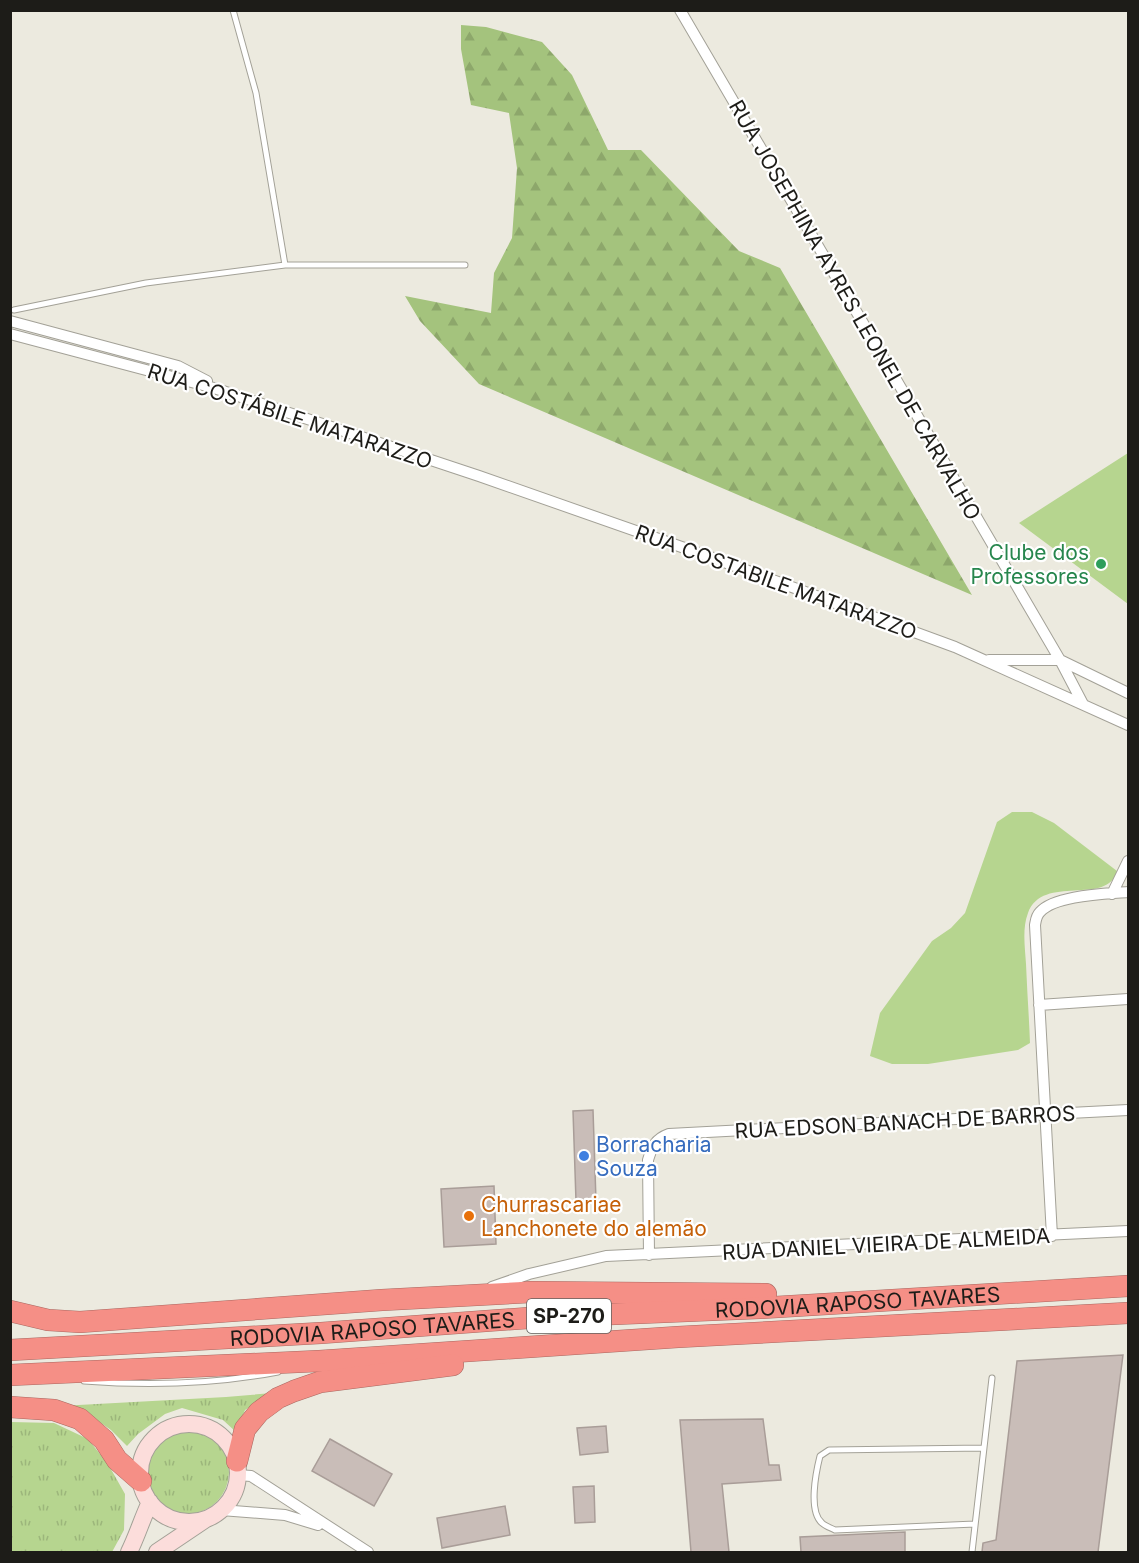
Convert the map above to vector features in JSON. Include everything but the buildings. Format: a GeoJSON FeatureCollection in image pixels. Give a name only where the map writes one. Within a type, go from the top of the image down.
{"type":"FeatureCollection","features":[{"type":"Feature","properties":{"kind":"highway","name":"RODOVIA RAPOSO TAVARES"},"geometry":{"type":"LineString","coordinates":[[10,1348],[48,1348],[321,1333],[542,1317],[760,1308],[1128,1286]]}},
{"type":"Feature","properties":{"kind":"highway"},"geometry":{"type":"LineString","coordinates":[[10,1311],[48,1320],[80,1322],[532,1292],[991,1293]]}},
{"type":"Feature","properties":{"kind":"highway","name":"RODOVIA RAPOSO TAVARES"},"geometry":{"type":"LineString","coordinates":[[10,1376],[334,1360],[809,1330],[1128,1313]]}},
{"type":"Feature","properties":{"kind":"highway"},"geometry":{"type":"LineString","coordinates":[[238,1468],[245,1429],[259,1412],[278,1398],[320,1382],[513,1358],[732,1343],[809,1330]]}},
{"type":"Feature","properties":{"kind":"highway"},"geometry":{"type":"LineString","coordinates":[[10,1407],[54,1410],[80,1419],[104,1440],[117,1460],[141,1481]]}},
{"type":"Feature","properties":{"kind":"main road"},"geometry":{"type":"LineString","coordinates":[[157,1552],[216,1513],[230,1500],[236,1488],[238,1468],[231,1446],[219,1434],[204,1426],[188,1424],[171,1427],[157,1436],[147,1449],[141,1464],[141,1481],[150,1502],[171,1518],[184,1521],[197,1521],[216,1513]]}},
{"type":"Feature","properties":{"kind":"main road"},"geometry":{"type":"LineString","coordinates":[[129,1552],[150,1502]]}},
{"type":"Feature","properties":{"kind":"street","name":"RUA JOSEPHINA AYRES LEONEL DE CARVALHO"},"geometry":{"type":"LineString","coordinates":[[680,10],[1060,660],[1083,705]]}},
{"type":"Feature","properties":{"kind":"street","name":"RUA COSTÁBILE MATARAZZO"},"geometry":{"type":"LineString","coordinates":[[12,315],[177,366],[230,393]]}},
{"type":"Feature","properties":{"kind":"street","name":"RUA COSTÁBILE MATARAZZO"},"geometry":{"type":"LineString","coordinates":[[10,334],[230,393],[567,508]]}},
{"type":"Feature","properties":{"kind":"street","name":"RUA COSTABILE MATARAZZO"},"geometry":{"type":"LineString","coordinates":[[567,508],[752,572],[955,647],[1128,725]]}},
{"type":"Feature","properties":{"kind":"street","name":"RUA COSTABILE MATARAZZO"},"geometry":{"type":"LineString","coordinates":[[984,660],[1060,660],[1128,693]]}},
{"type":"Feature","properties":{"kind":"street"},"geometry":{"type":"LineString","coordinates":[[1112,894],[1128,861]]}},
{"type":"Feature","properties":{"kind":"street"},"geometry":{"type":"LineString","coordinates":[[1052,1236],[1035,925],[1037,914],[1059,901],[1128,892]]}},
{"type":"Feature","properties":{"kind":"street"},"geometry":{"type":"LineString","coordinates":[[1039,1005],[1128,999]]}},
{"type":"Feature","properties":{"kind":"street","name":"RUA EDSON BANACH DE BARROS"},"geometry":{"type":"LineString","coordinates":[[650,1255],[648,1160],[651,1147],[658,1138],[669,1134],[1128,1110]]}},
{"type":"Feature","properties":{"kind":"street","name":"RUA DANIEL VIEIRA DE ALMEIDA"},"geometry":{"type":"LineString","coordinates":[[470,1295],[529,1274],[606,1256],[1128,1231]]}},
{"type":"Feature","properties":{"kind":"street"},"geometry":{"type":"LineString","coordinates":[[238,1468],[368,1552]]}},
{"type":"Feature","properties":{"kind":"street"},"geometry":{"type":"LineString","coordinates":[[216,1513],[285,1515],[331,1529]]}},
{"type":"Feature","properties":{"kind":"lane"},"geometry":{"type":"LineString","coordinates":[[233,10],[256,93],[285,266]]}},
{"type":"Feature","properties":{"kind":"lane"},"geometry":{"type":"LineString","coordinates":[[12,315],[146,283],[285,266],[465,266]]}},
{"type":"Feature","properties":{"kind":"lane"},"geometry":{"type":"LineString","coordinates":[[293,1369],[334,1360]]}},
{"type":"Feature","properties":{"kind":"lane"},"geometry":{"type":"LineString","coordinates":[[78,1381],[169,1384],[251,1377],[284,1371]]}},
{"type":"Feature","properties":{"kind":"lane"},"geometry":{"type":"LineString","coordinates":[[10,1376],[67,1380]]}},
{"type":"Feature","properties":{"kind":"lane"},"geometry":{"type":"LineString","coordinates":[[972,1552],[992,1378]]}},
{"type":"Feature","properties":{"kind":"lane"},"geometry":{"type":"LineString","coordinates":[[975,1524],[835,1530],[821,1523],[816,1513],[814,1479],[820,1456],[829,1450],[984,1448]]}},
{"type":"Feature","properties":{"kind":"green space"},"geometry":{"type":"Polygon","coordinates":[[[461,25],[486,27],[542,42],[572,75],[608,150],[641,150],[739,251],[780,268],[972,595],[479,384],[420,321],[405,296],[491,313],[494,273],[512,238],[517,168],[509,113],[471,105],[461,49],[461,25]]]}},
{"type":"Feature","properties":{"kind":"green space","name":"Clube dos Professores"},"geometry":{"type":"Polygon","coordinates":[[[1128,453],[1128,604],[1019,523],[1128,453]]]}},
{"type":"Feature","properties":{"kind":"green space"},"geometry":{"type":"Polygon","coordinates":[[[1012,812],[1032,812],[1054,823],[1117,871],[1111,882],[1101,887],[1047,895],[1036,901],[1028,913],[1024,938],[1030,1043],[1018,1050],[928,1064],[892,1064],[870,1056],[880,1013],[932,941],[951,928],[965,913],[997,822],[1012,812]]]}},
{"type":"Feature","properties":{"kind":"green space"},"geometry":{"type":"Polygon","coordinates":[[[272,1393],[245,1410],[236,1432],[223,1420],[182,1408],[165,1414],[138,1434],[127,1446],[111,1430],[78,1407],[60,1406],[226,1397],[272,1393]]]}},
{"type":"Feature","properties":{"kind":"green space"},"geometry":{"type":"Polygon","coordinates":[[[11,1422],[54,1423],[88,1439],[108,1464],[125,1494],[124,1530],[112,1552],[11,1552],[11,1422]]]}},
{"type":"Feature","properties":{"kind":"green space"},"geometry":{"type":"Polygon","coordinates":[[[187,1430],[203,1433],[217,1442],[226,1456],[229,1472],[226,1488],[217,1502],[203,1511],[187,1514],[171,1511],[157,1502],[148,1488],[145,1472],[148,1456],[157,1442],[171,1433],[187,1430]]]}},
{"type":"Feature","properties":{"kind":"place","name":"Clube dos Professores"},"geometry":{"type":"Point","coordinates":[1101,564]}},
{"type":"Feature","properties":{"kind":"place","name":"Borracharia Souza"},"geometry":{"type":"Point","coordinates":[584,1156]}},
{"type":"Feature","properties":{"kind":"place","name":"Churrascariae Lanchonete do alemão"},"geometry":{"type":"Point","coordinates":[469,1216]}}]}
